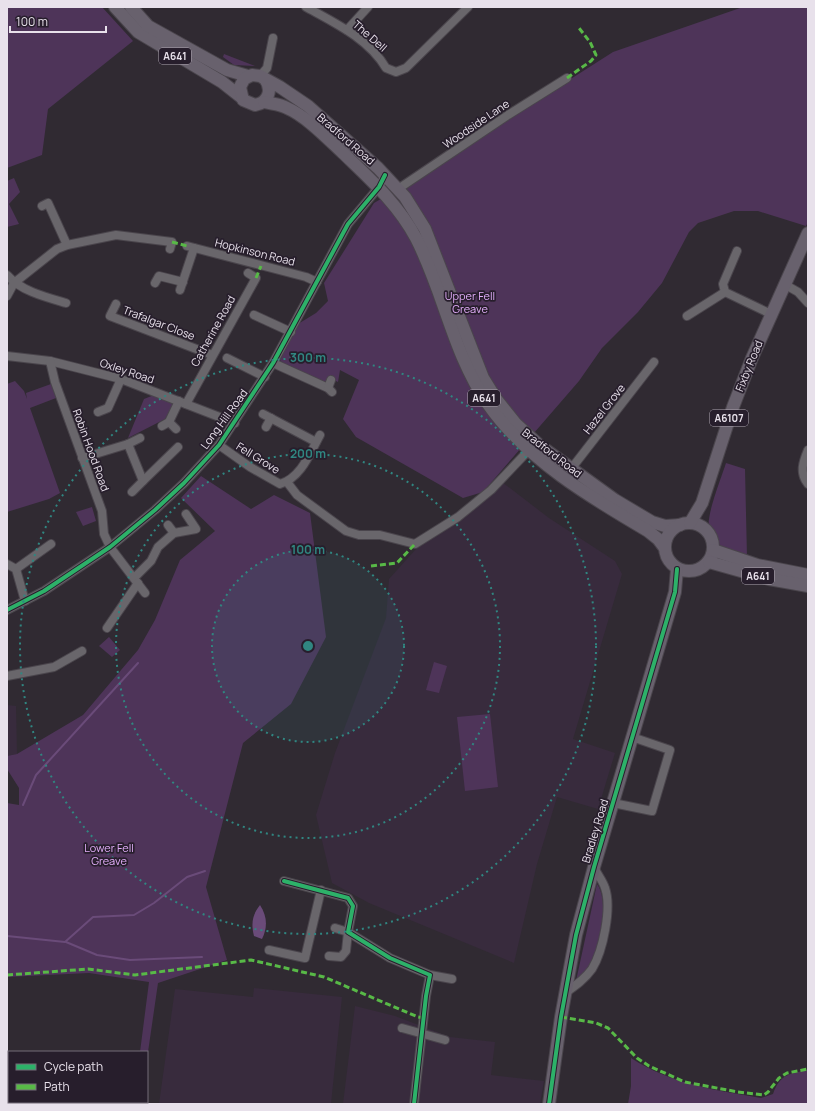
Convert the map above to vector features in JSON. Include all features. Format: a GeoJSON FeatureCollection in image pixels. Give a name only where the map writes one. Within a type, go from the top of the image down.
{"type":"FeatureCollection","features":[{"type":"Feature","properties":{"kind":"main road","name":"Bradford Road"},"geometry":{"type":"LineString","coordinates":[[115,7],[138,32],[222,82],[250,104],[259,104],[264,102],[280,105],[297,113],[338,148],[379,187],[400,212],[416,238],[471,378],[506,428],[529,450],[587,493],[658,538],[664,547]]}},
{"type":"Feature","properties":{"kind":"main road","name":"Bradford Road"},"geometry":{"type":"LineString","coordinates":[[131,7],[148,26],[227,70],[248,76],[263,78],[280,87],[308,106],[385,175],[398,189],[425,229],[483,378],[496,399],[516,424],[539,445],[571,469],[615,500],[652,522],[665,526],[690,524]]}},
{"type":"Feature","properties":{"kind":"main road"},"geometry":{"type":"LineString","coordinates":[[241,96],[240,87],[244,79],[248,76]]}},
{"type":"Feature","properties":{"kind":"main road"},"geometry":{"type":"LineString","coordinates":[[263,78],[270,88],[264,102]]}},
{"type":"Feature","properties":{"kind":"main road","name":"Fixby Road"},"geometry":{"type":"LineString","coordinates":[[690,524],[702,503],[733,407],[771,314],[808,233]]}},
{"type":"Feature","properties":{"kind":"main road"},"geometry":{"type":"LineString","coordinates":[[664,547],[669,533],[690,524],[711,536],[713,550],[708,562],[703,568],[682,570]]}},
{"type":"Feature","properties":{"kind":"main road","name":"A641"},"geometry":{"type":"LineString","coordinates":[[664,547],[668,559],[682,570]]}},
{"type":"Feature","properties":{"kind":"main road","name":"A641"},"geometry":{"type":"LineString","coordinates":[[713,550],[757,566],[808,576]]}},
{"type":"Feature","properties":{"kind":"main road","name":"A641"},"geometry":{"type":"LineString","coordinates":[[708,562],[769,579],[808,586]]}},
{"type":"Feature","properties":{"kind":"main road","name":"Bradley Road"},"geometry":{"type":"LineString","coordinates":[[549,1104],[565,993],[576,935],[594,867],[682,570]]}},
{"type":"Feature","properties":{"kind":"street","name":"The Dell"},"geometry":{"type":"LineString","coordinates":[[306,7],[347,30],[378,55],[386,68],[392,72],[401,71],[468,7]]}},
{"type":"Feature","properties":{"kind":"street"},"geometry":{"type":"LineString","coordinates":[[347,30],[368,7]]}},
{"type":"Feature","properties":{"kind":"street"},"geometry":{"type":"LineString","coordinates":[[263,78],[267,68],[273,38]]}},
{"type":"Feature","properties":{"kind":"street","name":"Woodside Lane"},"geometry":{"type":"LineString","coordinates":[[398,189],[508,115],[568,78]]}},
{"type":"Feature","properties":{"kind":"street","name":"Long Hill Road"},"geometry":{"type":"LineString","coordinates":[[7,610],[44,591],[110,547],[155,510],[184,483],[219,445],[265,377],[291,332],[348,224],[379,187],[385,175]]}},
{"type":"Feature","properties":{"kind":"street"},"geometry":{"type":"LineString","coordinates":[[48,203],[67,245]]}},
{"type":"Feature","properties":{"kind":"street"},"geometry":{"type":"LineString","coordinates":[[7,296],[14,283],[57,249],[67,245],[116,235],[150,238],[172,242],[170,249]]}},
{"type":"Feature","properties":{"kind":"street","name":"Hopkinson Road"},"geometry":{"type":"LineString","coordinates":[[183,282],[190,247],[306,277],[317,282]]}},
{"type":"Feature","properties":{"kind":"street"},"geometry":{"type":"LineString","coordinates":[[737,251],[724,284],[726,292],[771,314]]}},
{"type":"Feature","properties":{"kind":"street","name":"Catherine Road"},"geometry":{"type":"LineString","coordinates":[[176,429],[166,424],[212,355],[256,278],[248,274]]}},
{"type":"Feature","properties":{"kind":"street"},"geometry":{"type":"LineString","coordinates":[[7,275],[14,283],[60,304]]}},
{"type":"Feature","properties":{"kind":"street"},"geometry":{"type":"LineString","coordinates":[[155,283],[159,276],[183,282],[180,290]]}},
{"type":"Feature","properties":{"kind":"street"},"geometry":{"type":"LineString","coordinates":[[784,284],[798,292],[808,303]]}},
{"type":"Feature","properties":{"kind":"street"},"geometry":{"type":"LineString","coordinates":[[687,316],[726,292]]}},
{"type":"Feature","properties":{"kind":"street","name":"Trafalgar Close"},"geometry":{"type":"LineString","coordinates":[[116,304],[110,316],[212,355]]}},
{"type":"Feature","properties":{"kind":"street"},"geometry":{"type":"LineString","coordinates":[[260,315],[291,332]]}},
{"type":"Feature","properties":{"kind":"street","name":"Oxley Road"},"geometry":{"type":"LineString","coordinates":[[7,356],[50,361],[121,379],[235,423]]}},
{"type":"Feature","properties":{"kind":"street"},"geometry":{"type":"LineString","coordinates":[[227,358],[265,377]]}},
{"type":"Feature","properties":{"kind":"street","name":"Robin Hood Road"},"geometry":{"type":"LineString","coordinates":[[50,361],[55,382],[102,511],[104,534],[110,547],[145,593]]}},
{"type":"Feature","properties":{"kind":"street","name":"Hazel Grove"},"geometry":{"type":"LineString","coordinates":[[571,469],[654,362]]}},
{"type":"Feature","properties":{"kind":"street"},"geometry":{"type":"LineString","coordinates":[[273,363],[330,387]]}},
{"type":"Feature","properties":{"kind":"street"},"geometry":{"type":"LineString","coordinates":[[98,412],[108,408],[121,379]]}},
{"type":"Feature","properties":{"kind":"street","name":"Fell Grove"},"geometry":{"type":"LineString","coordinates":[[219,445],[250,467],[277,483],[287,482],[304,464],[318,439],[263,414]]}},
{"type":"Feature","properties":{"kind":"street"},"geometry":{"type":"LineString","coordinates":[[266,427],[271,418]]}},
{"type":"Feature","properties":{"kind":"street"},"geometry":{"type":"LineString","coordinates":[[82,458],[128,444],[140,438]]}},
{"type":"Feature","properties":{"kind":"street"},"geometry":{"type":"LineString","coordinates":[[128,444],[143,481]]}},
{"type":"Feature","properties":{"kind":"street"},"geometry":{"type":"LineString","coordinates":[[132,492],[178,447]]}},
{"type":"Feature","properties":{"kind":"street","name":"Fell Grove"},"geometry":{"type":"LineString","coordinates":[[287,482],[297,495],[346,531],[359,535],[380,535],[415,544],[458,517],[491,490],[529,450]]}},
{"type":"Feature","properties":{"kind":"street"},"geometry":{"type":"LineString","coordinates":[[808,450],[802,470],[804,478],[808,484]]}},
{"type":"Feature","properties":{"kind":"street"},"geometry":{"type":"LineString","coordinates":[[107,628],[136,581],[151,561],[158,547],[174,533],[196,529],[186,514]]}},
{"type":"Feature","properties":{"kind":"street"},"geometry":{"type":"LineString","coordinates":[[168,525],[174,533]]}},
{"type":"Feature","properties":{"kind":"street"},"geometry":{"type":"LineString","coordinates":[[16,569],[51,544]]}},
{"type":"Feature","properties":{"kind":"street"},"geometry":{"type":"LineString","coordinates":[[7,564],[16,569],[25,601]]}},
{"type":"Feature","properties":{"kind":"street"},"geometry":{"type":"LineString","coordinates":[[7,676],[54,667],[82,651]]}},
{"type":"Feature","properties":{"kind":"street"},"geometry":{"type":"LineString","coordinates":[[613,803],[652,811],[670,750],[632,737]]}},
{"type":"Feature","properties":{"kind":"street","name":"Bradley Road"},"geometry":{"type":"LineString","coordinates":[[565,993],[582,980],[592,969],[599,955],[604,936],[607,911],[606,889],[594,867]]}},
{"type":"Feature","properties":{"kind":"street"},"geometry":{"type":"LineString","coordinates":[[284,881],[348,898],[353,906],[346,951],[341,957],[329,956]]}},
{"type":"Feature","properties":{"kind":"street"},"geometry":{"type":"LineString","coordinates":[[269,950],[305,958],[321,890]]}},
{"type":"Feature","properties":{"kind":"street"},"geometry":{"type":"LineString","coordinates":[[335,928],[348,932],[390,958],[430,975],[452,979]]}},
{"type":"Feature","properties":{"kind":"street"},"geometry":{"type":"LineString","coordinates":[[414,1104],[430,975]]}},
{"type":"Feature","properties":{"kind":"street"},"geometry":{"type":"LineString","coordinates":[[402,1028],[445,1040]]}},
{"type":"Feature","properties":{"kind":"shaded area"},"geometry":{"type":"Polygon","coordinates":[[[502,482],[549,518],[615,561],[622,574],[573,739],[615,753],[598,809],[557,797],[537,864],[514,963],[369,903],[332,883],[316,815],[335,753],[386,618],[389,579],[416,549],[502,482]]]}},
{"type":"Feature","properties":{"kind":"shaded area"},"geometry":{"type":"Polygon","coordinates":[[[7,705],[16,706],[17,754],[7,756],[7,705]]]}},
{"type":"Feature","properties":{"kind":"shaded area"},"geometry":{"type":"Polygon","coordinates":[[[260,905],[266,922],[262,939],[254,936],[253,928],[254,916],[260,905]]]}},
{"type":"Feature","properties":{"kind":"shaded area"},"geometry":{"type":"Polygon","coordinates":[[[254,988],[342,997],[331,1104],[159,1104],[175,989],[253,997],[254,988]]]}},
{"type":"Feature","properties":{"kind":"shaded area"},"geometry":{"type":"Polygon","coordinates":[[[355,1006],[395,1016],[450,1037],[495,1042],[491,1075],[544,1081],[540,1104],[343,1104],[355,1006]]]}},
{"type":"Feature","properties":{"kind":"green space"},"geometry":{"type":"Polygon","coordinates":[[[7,7],[102,7],[133,41],[48,109],[42,155],[7,168],[7,7]]]}},
{"type":"Feature","properties":{"kind":"green space","name":"Upper Fell Greave"},"geometry":{"type":"Polygon","coordinates":[[[743,7],[808,7],[808,222],[806,226],[758,211],[734,211],[698,223],[689,232],[662,283],[638,312],[602,348],[579,381],[483,492],[463,498],[356,437],[343,419],[359,380],[340,370],[338,382],[330,378],[326,386],[282,363],[280,360],[298,324],[316,313],[328,301],[324,283],[374,203],[408,183],[613,52],[743,7]]]}},
{"type":"Feature","properties":{"kind":"green space"},"geometry":{"type":"Polygon","coordinates":[[[224,54],[255,66],[234,65],[223,57],[224,54]]]}},
{"type":"Feature","properties":{"kind":"green space"},"geometry":{"type":"Polygon","coordinates":[[[14,178],[20,192],[9,204],[19,224],[7,227],[7,181],[14,178]]]}},
{"type":"Feature","properties":{"kind":"green space"},"geometry":{"type":"Polygon","coordinates":[[[15,381],[24,391],[27,399],[26,393],[51,384],[56,398],[30,408],[60,493],[49,499],[7,512],[7,384],[15,381]]]}},
{"type":"Feature","properties":{"kind":"green space"},"geometry":{"type":"Polygon","coordinates":[[[154,395],[174,403],[165,419],[128,438],[144,399],[154,395]]]}},
{"type":"Feature","properties":{"kind":"green space"},"geometry":{"type":"Polygon","coordinates":[[[726,463],[745,469],[747,557],[718,547],[709,527],[712,505],[726,463]]]}},
{"type":"Feature","properties":{"kind":"green space","name":"Lower Fell Greave"},"geometry":{"type":"Polygon","coordinates":[[[201,476],[251,509],[274,495],[310,513],[326,637],[291,704],[243,743],[206,887],[227,960],[158,983],[148,1052],[140,1051],[149,982],[89,973],[7,977],[7,803],[19,805],[19,788],[7,769],[7,756],[17,754],[83,715],[138,650],[155,620],[180,560],[215,531],[181,498],[201,476]]]}},
{"type":"Feature","properties":{"kind":"green space"},"geometry":{"type":"Polygon","coordinates":[[[92,507],[96,521],[83,526],[76,512],[92,507]]]}},
{"type":"Feature","properties":{"kind":"green space"},"geometry":{"type":"Polygon","coordinates":[[[109,637],[120,650],[112,657],[99,646],[109,637]]]}},
{"type":"Feature","properties":{"kind":"green space"},"geometry":{"type":"Polygon","coordinates":[[[434,662],[447,666],[439,693],[426,690],[434,662]]]}},
{"type":"Feature","properties":{"kind":"green space"},"geometry":{"type":"Polygon","coordinates":[[[490,714],[498,787],[465,791],[457,717],[490,714]]]}},
{"type":"Feature","properties":{"kind":"green space"},"geometry":{"type":"Polygon","coordinates":[[[597,884],[601,891],[603,901],[603,924],[601,937],[595,958],[591,965],[576,981],[597,884]]]}},
{"type":"Feature","properties":{"kind":"green space"},"geometry":{"type":"Polygon","coordinates":[[[631,1058],[662,1074],[694,1085],[761,1098],[773,1094],[779,1082],[786,1076],[808,1070],[808,1104],[628,1104],[631,1086],[631,1058]]]}},
{"type":"Feature","properties":{"kind":"waterway"},"geometry":{"type":"LineString","coordinates":[[23,805],[36,775],[138,663]]}},
{"type":"Feature","properties":{"kind":"waterway"},"geometry":{"type":"LineString","coordinates":[[7,936],[65,942],[93,917],[134,915],[154,903],[187,877],[205,871]]}},
{"type":"Feature","properties":{"kind":"waterway"},"geometry":{"type":"LineString","coordinates":[[66,942],[97,955],[130,960],[202,957]]}},
{"type":"Feature","properties":{"kind":"marked path"},"geometry":{"type":"LineString","coordinates":[[567,78],[591,61],[596,55],[590,42],[579,28]]}},
{"type":"Feature","properties":{"kind":"marked path"},"geometry":{"type":"LineString","coordinates":[[172,242],[187,246]]}},
{"type":"Feature","properties":{"kind":"marked path"},"geometry":{"type":"LineString","coordinates":[[256,278],[261,266]]}},
{"type":"Feature","properties":{"kind":"marked path"},"geometry":{"type":"LineString","coordinates":[[371,566],[397,563],[415,544]]}},
{"type":"Feature","properties":{"kind":"marked path"},"geometry":{"type":"LineString","coordinates":[[7,975],[88,969],[135,975],[251,960],[324,977],[418,1017],[424,1018]]}},
{"type":"Feature","properties":{"kind":"marked path"},"geometry":{"type":"LineString","coordinates":[[561,1017],[596,1023],[608,1028],[637,1058],[649,1066],[685,1082],[738,1092],[764,1095],[779,1078],[787,1073],[808,1069]]}},
{"type":"Feature","properties":{"kind":"cycle path"},"geometry":{"type":"LineString","coordinates":[[7,610],[44,591],[110,547],[155,510],[184,483],[219,445],[273,363],[348,224],[379,187],[385,175]]}},
{"type":"Feature","properties":{"kind":"cycle path"},"geometry":{"type":"LineString","coordinates":[[549,1104],[561,1017],[576,935],[594,867],[675,592],[677,569]]}},
{"type":"Feature","properties":{"kind":"cycle path"},"geometry":{"type":"LineString","coordinates":[[284,881],[348,898],[353,906],[348,932],[390,958],[430,975],[426,996],[414,1104]]}}]}
